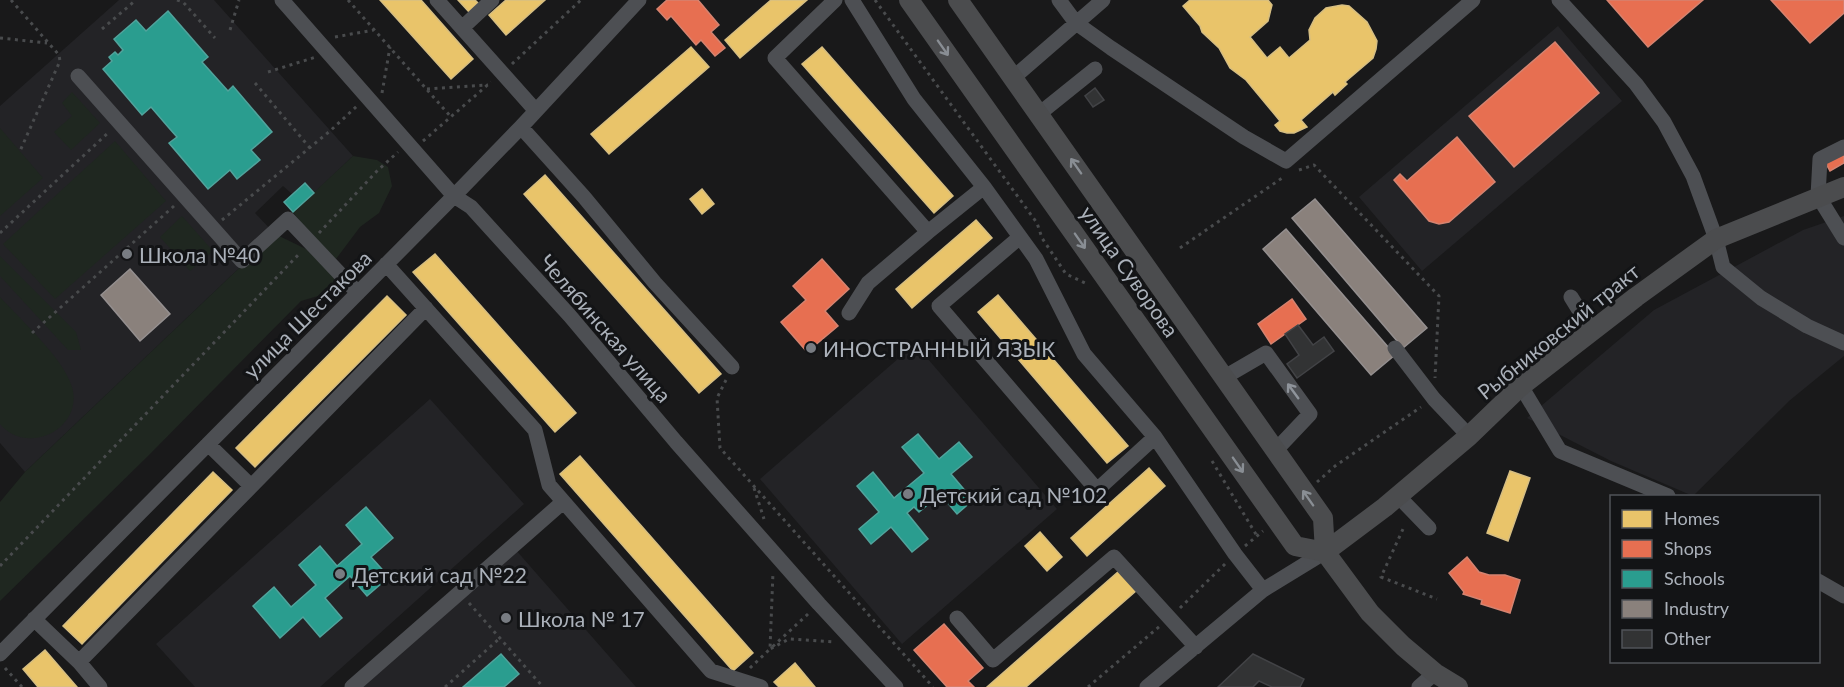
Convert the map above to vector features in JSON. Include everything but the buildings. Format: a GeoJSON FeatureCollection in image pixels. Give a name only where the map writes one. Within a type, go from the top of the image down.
{"type":"FeatureCollection","features":[{"type":"Feature","properties":{"kind":"main road","name":"улица Суворова"},"geometry":{"type":"LineString","coordinates":[[909,0],[1295,546],[1325,552],[1323,518],[958,0]]}},
{"type":"Feature","properties":{"kind":"main road","name":"Рыбниковский тракт"},"geometry":{"type":"LineString","coordinates":[[1325,552],[1398,496],[1469,436],[1521,386],[1716,239],[1844,187]]}},
{"type":"Feature","properties":{"kind":"main road"},"geometry":{"type":"LineString","coordinates":[[1325,552],[1370,613],[1403,646],[1435,673],[1458,687]]}},
{"type":"Feature","properties":{"kind":"street","name":"Челябинская улица"},"geometry":{"type":"LineString","coordinates":[[282,0],[454,196],[471,207],[570,316],[676,442],[819,604],[896,687]]}},
{"type":"Feature","properties":{"kind":"street"},"geometry":{"type":"LineString","coordinates":[[437,0],[536,111]]}},
{"type":"Feature","properties":{"kind":"street"},"geometry":{"type":"LineString","coordinates":[[462,28],[492,0]]}},
{"type":"Feature","properties":{"kind":"street","name":"улица Шестакова"},"geometry":{"type":"LineString","coordinates":[[0,654],[454,196],[639,0]]}},
{"type":"Feature","properties":{"kind":"street"},"geometry":{"type":"LineString","coordinates":[[835,0],[775,58],[928,232]]}},
{"type":"Feature","properties":{"kind":"street"},"geometry":{"type":"LineString","coordinates":[[852,0],[914,99],[984,187],[1036,259],[1084,354],[1155,437],[1235,554],[1263,590]]}},
{"type":"Feature","properties":{"kind":"street"},"geometry":{"type":"LineString","coordinates":[[1059,0],[1076,23],[1244,137],[1291,166],[1473,0]]}},
{"type":"Feature","properties":{"kind":"street"},"geometry":{"type":"LineString","coordinates":[[1013,78],[1103,0]]}},
{"type":"Feature","properties":{"kind":"street"},"geometry":{"type":"LineString","coordinates":[[1559,0],[1636,84],[1664,122],[1694,176],[1716,239],[1723,267],[1761,298],[1807,326],[1844,343]]}},
{"type":"Feature","properties":{"kind":"street"},"geometry":{"type":"LineString","coordinates":[[1039,114],[1095,69]]}},
{"type":"Feature","properties":{"kind":"street"},"geometry":{"type":"LineString","coordinates":[[78,76],[242,261],[288,219],[358,293]]}},
{"type":"Feature","properties":{"kind":"street"},"geometry":{"type":"LineString","coordinates":[[521,127],[584,197],[655,283],[732,367]]}},
{"type":"Feature","properties":{"kind":"street"},"geometry":{"type":"LineString","coordinates":[[1844,147],[1820,159],[1818,196],[1844,238]]}},
{"type":"Feature","properties":{"kind":"street"},"geometry":{"type":"LineString","coordinates":[[849,312],[868,283],[984,187]]}},
{"type":"Feature","properties":{"kind":"street"},"geometry":{"type":"LineString","coordinates":[[1020,237],[939,306],[1097,490],[1155,437]]}},
{"type":"Feature","properties":{"kind":"street"},"geometry":{"type":"LineString","coordinates":[[386,264],[535,430],[549,485],[711,671],[761,687]]}},
{"type":"Feature","properties":{"kind":"street"},"geometry":{"type":"LineString","coordinates":[[1571,297],[1592,331]]}},
{"type":"Feature","properties":{"kind":"street"},"geometry":{"type":"LineString","coordinates":[[79,662],[426,308]]}},
{"type":"Feature","properties":{"kind":"street"},"geometry":{"type":"LineString","coordinates":[[1395,348],[1434,399],[1469,436]]}},
{"type":"Feature","properties":{"kind":"street"},"geometry":{"type":"LineString","coordinates":[[1223,378],[1266,353],[1310,414],[1275,451]]}},
{"type":"Feature","properties":{"kind":"street"},"geometry":{"type":"LineString","coordinates":[[1521,386],[1560,451],[1666,495]]}},
{"type":"Feature","properties":{"kind":"street"},"geometry":{"type":"LineString","coordinates":[[208,444],[251,486]]}},
{"type":"Feature","properties":{"kind":"street"},"geometry":{"type":"LineString","coordinates":[[1398,496],[1429,528]]}},
{"type":"Feature","properties":{"kind":"street"},"geometry":{"type":"LineString","coordinates":[[352,687],[563,502]]}},
{"type":"Feature","properties":{"kind":"street"},"geometry":{"type":"LineString","coordinates":[[1147,687],[1263,590],[1325,552]]}},
{"type":"Feature","properties":{"kind":"street"},"geometry":{"type":"LineString","coordinates":[[957,618],[993,660],[1114,556],[1196,647]]}},
{"type":"Feature","properties":{"kind":"street"},"geometry":{"type":"LineString","coordinates":[[1820,582],[1844,596]]}},
{"type":"Feature","properties":{"kind":"street"},"geometry":{"type":"LineString","coordinates":[[34,619],[79,662],[100,687]]}},
{"type":"Feature","properties":{"kind":"street"},"geometry":{"type":"LineString","coordinates":[[1419,687],[1435,673]]}},
{"type":"Feature","properties":{"kind":"path"},"geometry":{"type":"LineString","coordinates":[[11,0],[58,55],[60,61],[20,151]]}},
{"type":"Feature","properties":{"kind":"path"},"geometry":{"type":"LineString","coordinates":[[102,29],[136,0]]}},
{"type":"Feature","properties":{"kind":"path"},"geometry":{"type":"LineString","coordinates":[[177,0],[183,3],[215,38]]}},
{"type":"Feature","properties":{"kind":"path"},"geometry":{"type":"LineString","coordinates":[[230,30],[239,0]]}},
{"type":"Feature","properties":{"kind":"path"},"geometry":{"type":"LineString","coordinates":[[348,0],[451,117]]}},
{"type":"Feature","properties":{"kind":"path"},"geometry":{"type":"LineString","coordinates":[[875,0],[1037,223],[1042,238],[1066,274],[1087,283],[1093,291]]}},
{"type":"Feature","properties":{"kind":"path"},"geometry":{"type":"LineString","coordinates":[[317,40],[374,30]]}},
{"type":"Feature","properties":{"kind":"path"},"geometry":{"type":"LineString","coordinates":[[0,38],[49,44]]}},
{"type":"Feature","properties":{"kind":"path"},"geometry":{"type":"LineString","coordinates":[[378,110],[390,47]]}},
{"type":"Feature","properties":{"kind":"path"},"geometry":{"type":"LineString","coordinates":[[268,72],[329,53]]}},
{"type":"Feature","properties":{"kind":"path"},"geometry":{"type":"LineString","coordinates":[[255,83],[310,148]]}},
{"type":"Feature","properties":{"kind":"path"},"geometry":{"type":"LineString","coordinates":[[427,89],[488,85]]}},
{"type":"Feature","properties":{"kind":"path"},"geometry":{"type":"LineString","coordinates":[[212,228],[310,148],[367,96]]}},
{"type":"Feature","properties":{"kind":"path"},"geometry":{"type":"LineString","coordinates":[[0,233],[119,122]]}},
{"type":"Feature","properties":{"kind":"path"},"geometry":{"type":"LineString","coordinates":[[0,566],[247,310],[378,170],[408,144]]}},
{"type":"Feature","properties":{"kind":"path"},"geometry":{"type":"LineString","coordinates":[[1180,248],[1286,174],[1291,166],[1314,165],[1439,296],[1434,399],[1335,466],[1305,492]]}},
{"type":"Feature","properties":{"kind":"path"},"geometry":{"type":"LineString","coordinates":[[32,333],[185,197]]}},
{"type":"Feature","properties":{"kind":"path"},"geometry":{"type":"LineString","coordinates":[[732,367],[717,398],[720,448],[933,687]]}},
{"type":"Feature","properties":{"kind":"path"},"geometry":{"type":"LineString","coordinates":[[1208,454],[1257,536]]}},
{"type":"Feature","properties":{"kind":"path"},"geometry":{"type":"LineString","coordinates":[[754,487],[764,519]]}},
{"type":"Feature","properties":{"kind":"path"},"geometry":{"type":"LineString","coordinates":[[1088,687],[1170,618],[1235,554],[1277,520]]}},
{"type":"Feature","properties":{"kind":"path"},"geometry":{"type":"LineString","coordinates":[[1403,529],[1381,578],[1437,599]]}},
{"type":"Feature","properties":{"kind":"path"},"geometry":{"type":"LineString","coordinates":[[770,649],[774,552]]}},
{"type":"Feature","properties":{"kind":"path"},"geometry":{"type":"LineString","coordinates":[[459,592],[543,687]]}},
{"type":"Feature","properties":{"kind":"path"},"geometry":{"type":"LineString","coordinates":[[739,680],[819,604]]}},
{"type":"Feature","properties":{"kind":"path"},"geometry":{"type":"LineString","coordinates":[[445,687],[500,638]]}},
{"type":"Feature","properties":{"kind":"path"},"geometry":{"type":"LineString","coordinates":[[770,649],[789,639],[855,643]]}},
{"type":"Feature","properties":{"kind":"path"},"geometry":{"type":"LineString","coordinates":[[0,662],[22,687]]}},
{"type":"Feature","properties":{"kind":"shaded area","name":"Школа №40"},"geometry":{"type":"Polygon","coordinates":[[[119,0],[214,0],[353,156],[314,193],[305,183],[292,194],[283,186],[255,213],[275,234],[25,472],[0,443],[0,106],[119,0]]]}},
{"type":"Feature","properties":{"kind":"shaded area"},"geometry":{"type":"Polygon","coordinates":[[[1558,26],[1622,101],[1422,271],[1359,197],[1558,26]]]}},
{"type":"Feature","properties":{"kind":"shaded area"},"geometry":{"type":"Polygon","coordinates":[[[72,92],[100,123],[71,150],[54,132],[72,116],[62,103],[72,92]]]}},
{"type":"Feature","properties":{"kind":"shaded area"},"geometry":{"type":"Polygon","coordinates":[[[0,128],[43,178],[0,216],[0,128]]]}},
{"type":"Feature","properties":{"kind":"shaded area"},"geometry":{"type":"Polygon","coordinates":[[[115,141],[166,201],[55,299],[3,244],[115,141]]]}},
{"type":"Feature","properties":{"kind":"shaded area"},"geometry":{"type":"Polygon","coordinates":[[[353,156],[377,160],[388,167],[392,186],[379,213],[360,227],[336,259],[310,235],[293,212],[353,156]]]}},
{"type":"Feature","properties":{"kind":"shaded area"},"geometry":{"type":"Polygon","coordinates":[[[182,216],[213,251],[190,271],[160,237],[182,216]]]}},
{"type":"Feature","properties":{"kind":"shaded area"},"geometry":{"type":"Polygon","coordinates":[[[1844,216],[1844,356],[1789,401],[1694,495],[1611,461],[1527,418],[1654,310],[1803,230],[1844,216]]]}},
{"type":"Feature","properties":{"kind":"shaded area"},"geometry":{"type":"Polygon","coordinates":[[[275,234],[306,249],[345,288],[301,301],[0,601],[0,502],[25,472],[275,234]]]}},
{"type":"Feature","properties":{"kind":"shaded area"},"geometry":{"type":"Polygon","coordinates":[[[0,256],[76,332],[81,350],[68,350],[0,276],[0,256]]]}},
{"type":"Feature","properties":{"kind":"shaded area"},"geometry":{"type":"Polygon","coordinates":[[[0,297],[51,352],[72,387],[74,402],[70,415],[51,433],[38,438],[25,438],[12,434],[0,424],[0,297]]]}},
{"type":"Feature","properties":{"kind":"shaded area","name":"Детский сад №102"},"geometry":{"type":"Polygon","coordinates":[[[915,344],[1057,509],[902,644],[760,479],[915,344]]]}},
{"type":"Feature","properties":{"kind":"shaded area","name":"Детский сад №22"},"geometry":{"type":"Polygon","coordinates":[[[430,399],[524,504],[320,687],[195,687],[156,644],[430,399]]]}},
{"type":"Feature","properties":{"kind":"shaded area","name":"Школа № 17"},"geometry":{"type":"Polygon","coordinates":[[[515,549],[636,687],[359,687],[515,549]]]}},
{"type":"Feature","properties":{"kind":"place","name":"Школа №40"},"geometry":{"type":"Point","coordinates":[127,254]}},
{"type":"Feature","properties":{"kind":"place","name":"ИНОСТРАННЫЙ ЯЗЫК"},"geometry":{"type":"Point","coordinates":[811,348]}},
{"type":"Feature","properties":{"kind":"place","name":"Детский сад №102"},"geometry":{"type":"Point","coordinates":[908,494]}},
{"type":"Feature","properties":{"kind":"place","name":"Детский сад №22"},"geometry":{"type":"Point","coordinates":[340,574]}},
{"type":"Feature","properties":{"kind":"place","name":"Школа № 17"},"geometry":{"type":"Point","coordinates":[506,618]}}]}
